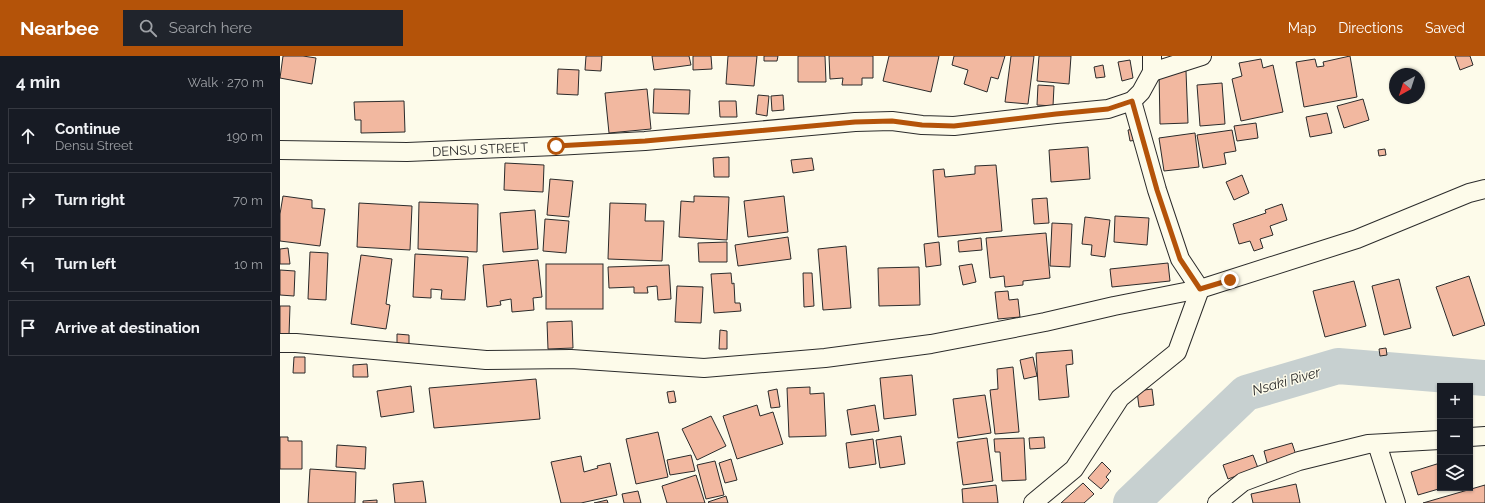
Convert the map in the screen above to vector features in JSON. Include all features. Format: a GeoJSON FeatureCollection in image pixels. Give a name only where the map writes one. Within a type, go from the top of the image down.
{"type":"FeatureCollection","features":[{"type":"Feature","properties":{"kind":"street"},"geometry":{"type":"LineString","coordinates":[[1200,289],[1180,259],[1157,190],[1132,101],[1141,92],[1152,64],[1202,56]]}},
{"type":"Feature","properties":{"kind":"street","name":"DENSU STREET"},"geometry":{"type":"LineString","coordinates":[[280,150],[407,152],[556,146],[645,141],[855,122],[892,121],[922,125],[954,126],[1108,109],[1132,101]]}},
{"type":"Feature","properties":{"kind":"street"},"geometry":{"type":"LineString","coordinates":[[280,343],[296,343],[486,360],[571,359],[704,368],[825,358],[931,344],[1045,322],[1114,306],[1200,289],[1357,239],[1469,193],[1485,189]]}},
{"type":"Feature","properties":{"kind":"street"},"geometry":{"type":"LineString","coordinates":[[1033,503],[1074,469],[1120,398],[1177,352],[1200,289]]}},
{"type":"Feature","properties":{"kind":"street"},"geometry":{"type":"LineString","coordinates":[[1473,437],[1485,436]]}},
{"type":"Feature","properties":{"kind":"street"},"geometry":{"type":"LineString","coordinates":[[1217,503],[1243,482],[1299,461],[1368,444],[1437,440]]}},
{"type":"Feature","properties":{"kind":"street"},"geometry":{"type":"LineString","coordinates":[[1377,444],[1396,503]]}},
{"type":"Feature","properties":{"kind":"building"},"geometry":{"type":"Polygon","coordinates":[[[283,56],[303,56],[316,58],[312,84],[280,78],[283,56]]]}},
{"type":"Feature","properties":{"kind":"building"},"geometry":{"type":"Polygon","coordinates":[[[586,56],[602,56],[601,71],[585,70],[586,56]]]}},
{"type":"Feature","properties":{"kind":"building"},"geometry":{"type":"Polygon","coordinates":[[[652,56],[689,56],[691,65],[654,70],[652,56]]]}},
{"type":"Feature","properties":{"kind":"building"},"geometry":{"type":"Polygon","coordinates":[[[693,56],[711,56],[712,69],[693,70],[693,56]]]}},
{"type":"Feature","properties":{"kind":"building"},"geometry":{"type":"Polygon","coordinates":[[[728,56],[757,56],[754,86],[726,84],[728,56]]]}},
{"type":"Feature","properties":{"kind":"building"},"geometry":{"type":"Polygon","coordinates":[[[764,56],[778,56],[777,61],[764,61],[764,56]]]}},
{"type":"Feature","properties":{"kind":"building"},"geometry":{"type":"Polygon","coordinates":[[[798,56],[825,56],[826,82],[798,82],[798,56]]]}},
{"type":"Feature","properties":{"kind":"building"},"geometry":{"type":"Polygon","coordinates":[[[829,56],[873,56],[873,78],[862,78],[862,85],[842,85],[843,78],[830,79],[829,56]]]}},
{"type":"Feature","properties":{"kind":"building"},"geometry":{"type":"Polygon","coordinates":[[[889,56],[939,56],[931,92],[883,81],[889,56]]]}},
{"type":"Feature","properties":{"kind":"building"},"geometry":{"type":"Polygon","coordinates":[[[954,56],[1005,56],[998,79],[991,77],[987,92],[964,84],[968,70],[952,65],[954,56]]]}},
{"type":"Feature","properties":{"kind":"building"},"geometry":{"type":"Polygon","coordinates":[[[1011,56],[1034,56],[1028,104],[1005,102],[1011,56]]]}},
{"type":"Feature","properties":{"kind":"building"},"geometry":{"type":"Polygon","coordinates":[[[1039,56],[1071,56],[1069,84],[1037,81],[1039,56]]]}},
{"type":"Feature","properties":{"kind":"building"},"geometry":{"type":"Polygon","coordinates":[[[1350,56],[1357,97],[1304,107],[1296,62],[1315,59],[1317,67],[1324,66],[1323,62],[1350,56]]]}},
{"type":"Feature","properties":{"kind":"building"},"geometry":{"type":"Polygon","coordinates":[[[1455,56],[1470,56],[1473,65],[1460,70],[1455,56]]]}},
{"type":"Feature","properties":{"kind":"building"},"geometry":{"type":"Polygon","coordinates":[[[1261,59],[1263,68],[1273,65],[1283,112],[1241,121],[1232,79],[1242,76],[1239,63],[1261,59]]]}},
{"type":"Feature","properties":{"kind":"building"},"geometry":{"type":"Polygon","coordinates":[[[1130,60],[1133,78],[1122,81],[1118,62],[1130,60]]]}},
{"type":"Feature","properties":{"kind":"building"},"geometry":{"type":"Polygon","coordinates":[[[1103,65],[1105,77],[1096,78],[1094,67],[1103,65]]]}},
{"type":"Feature","properties":{"kind":"building"},"geometry":{"type":"Polygon","coordinates":[[[558,69],[579,70],[578,95],[557,94],[558,69]]]}},
{"type":"Feature","properties":{"kind":"building"},"geometry":{"type":"Polygon","coordinates":[[[1159,71],[1186,71],[1188,123],[1160,124],[1159,71]]]}},
{"type":"Feature","properties":{"kind":"building"},"geometry":{"type":"Polygon","coordinates":[[[1222,83],[1225,124],[1200,126],[1197,85],[1222,83]]]}},
{"type":"Feature","properties":{"kind":"building"},"geometry":{"type":"Polygon","coordinates":[[[1038,85],[1054,86],[1053,106],[1037,105],[1038,85]]]}},
{"type":"Feature","properties":{"kind":"building"},"geometry":{"type":"Polygon","coordinates":[[[647,89],[651,129],[609,133],[605,93],[647,89]]]}},
{"type":"Feature","properties":{"kind":"building"},"geometry":{"type":"Polygon","coordinates":[[[654,89],[690,90],[689,114],[653,113],[654,89]]]}},
{"type":"Feature","properties":{"kind":"building"},"geometry":{"type":"Polygon","coordinates":[[[758,95],[769,96],[767,116],[756,114],[758,95]]]}},
{"type":"Feature","properties":{"kind":"building"},"geometry":{"type":"Polygon","coordinates":[[[783,95],[784,110],[772,111],[771,96],[783,95]]]}},
{"type":"Feature","properties":{"kind":"building"},"geometry":{"type":"Polygon","coordinates":[[[1363,99],[1369,120],[1344,128],[1337,106],[1363,99]]]}},
{"type":"Feature","properties":{"kind":"building"},"geometry":{"type":"Polygon","coordinates":[[[404,101],[405,132],[361,133],[361,120],[355,120],[354,102],[404,101]]]}},
{"type":"Feature","properties":{"kind":"building"},"geometry":{"type":"Polygon","coordinates":[[[719,101],[736,101],[737,117],[720,117],[719,101]]]}},
{"type":"Feature","properties":{"kind":"building"},"geometry":{"type":"Polygon","coordinates":[[[1327,113],[1332,133],[1310,137],[1306,117],[1327,113]]]}},
{"type":"Feature","properties":{"kind":"building"},"geometry":{"type":"Polygon","coordinates":[[[1256,123],[1258,138],[1237,141],[1234,126],[1256,123]]]}},
{"type":"Feature","properties":{"kind":"building"},"geometry":{"type":"Polygon","coordinates":[[[1135,129],[1137,140],[1130,141],[1128,130],[1135,129]]]}},
{"type":"Feature","properties":{"kind":"building"},"geometry":{"type":"Polygon","coordinates":[[[1232,130],[1236,151],[1224,153],[1226,164],[1203,168],[1197,135],[1232,130]]]}},
{"type":"Feature","properties":{"kind":"building"},"geometry":{"type":"Polygon","coordinates":[[[1195,133],[1199,167],[1164,171],[1159,138],[1195,133]]]}},
{"type":"Feature","properties":{"kind":"building"},"geometry":{"type":"Polygon","coordinates":[[[1088,147],[1090,179],[1051,182],[1049,150],[1088,147]]]}},
{"type":"Feature","properties":{"kind":"building"},"geometry":{"type":"Polygon","coordinates":[[[1385,149],[1386,155],[1379,156],[1378,150],[1385,149]]]}},
{"type":"Feature","properties":{"kind":"building"},"geometry":{"type":"Polygon","coordinates":[[[729,157],[729,177],[714,177],[713,158],[729,157]]]}},
{"type":"Feature","properties":{"kind":"building"},"geometry":{"type":"Polygon","coordinates":[[[812,158],[814,170],[793,173],[791,160],[812,158]]]}},
{"type":"Feature","properties":{"kind":"building"},"geometry":{"type":"Polygon","coordinates":[[[505,163],[544,165],[543,192],[504,190],[505,163]]]}},
{"type":"Feature","properties":{"kind":"building"},"geometry":{"type":"Polygon","coordinates":[[[996,165],[1002,231],[938,237],[933,170],[944,169],[945,177],[975,174],[975,166],[996,165]]]}},
{"type":"Feature","properties":{"kind":"building"},"geometry":{"type":"Polygon","coordinates":[[[1242,175],[1249,193],[1234,200],[1226,182],[1242,175]]]}},
{"type":"Feature","properties":{"kind":"building"},"geometry":{"type":"Polygon","coordinates":[[[550,179],[573,181],[569,217],[547,215],[550,179]]]}},
{"type":"Feature","properties":{"kind":"building"},"geometry":{"type":"Polygon","coordinates":[[[283,196],[312,200],[312,208],[325,209],[320,246],[280,241],[280,214],[283,196]]]}},
{"type":"Feature","properties":{"kind":"building"},"geometry":{"type":"Polygon","coordinates":[[[694,196],[729,197],[727,240],[679,237],[681,201],[694,202],[694,196]]]}},
{"type":"Feature","properties":{"kind":"building"},"geometry":{"type":"Polygon","coordinates":[[[784,196],[788,232],[748,237],[744,201],[784,196]]]}},
{"type":"Feature","properties":{"kind":"building"},"geometry":{"type":"Polygon","coordinates":[[[1047,198],[1049,223],[1034,224],[1032,199],[1047,198]]]}},
{"type":"Feature","properties":{"kind":"building"},"geometry":{"type":"Polygon","coordinates":[[[419,202],[478,204],[477,252],[418,249],[419,202]]]}},
{"type":"Feature","properties":{"kind":"building"},"geometry":{"type":"Polygon","coordinates":[[[359,203],[412,206],[410,250],[357,247],[359,203]]]}},
{"type":"Feature","properties":{"kind":"building"},"geometry":{"type":"Polygon","coordinates":[[[610,203],[646,204],[645,221],[664,221],[662,261],[608,259],[610,203]]]}},
{"type":"Feature","properties":{"kind":"building"},"geometry":{"type":"Polygon","coordinates":[[[1282,204],[1287,220],[1270,226],[1273,235],[1260,239],[1263,248],[1254,251],[1250,241],[1239,244],[1233,224],[1266,213],[1265,210],[1282,204]]]}},
{"type":"Feature","properties":{"kind":"building"},"geometry":{"type":"Polygon","coordinates":[[[535,210],[538,249],[503,252],[500,213],[535,210]]]}},
{"type":"Feature","properties":{"kind":"building"},"geometry":{"type":"Polygon","coordinates":[[[1115,216],[1149,218],[1147,245],[1114,242],[1115,216]]]}},
{"type":"Feature","properties":{"kind":"building"},"geometry":{"type":"Polygon","coordinates":[[[1085,217],[1110,220],[1105,257],[1091,255],[1092,245],[1082,244],[1085,217]]]}},
{"type":"Feature","properties":{"kind":"building"},"geometry":{"type":"Polygon","coordinates":[[[545,219],[569,221],[566,253],[543,251],[545,219]]]}},
{"type":"Feature","properties":{"kind":"building"},"geometry":{"type":"Polygon","coordinates":[[[1052,223],[1072,224],[1070,267],[1050,266],[1052,223]]]}},
{"type":"Feature","properties":{"kind":"building"},"geometry":{"type":"Polygon","coordinates":[[[1046,233],[1050,278],[1023,281],[1023,285],[1005,287],[1004,276],[990,278],[986,238],[1046,233]]]}},
{"type":"Feature","properties":{"kind":"building"},"geometry":{"type":"Polygon","coordinates":[[[788,237],[791,259],[738,266],[735,245],[788,237]]]}},
{"type":"Feature","properties":{"kind":"building"},"geometry":{"type":"Polygon","coordinates":[[[981,238],[982,250],[959,252],[958,241],[981,238]]]}},
{"type":"Feature","properties":{"kind":"building"},"geometry":{"type":"Polygon","coordinates":[[[727,242],[727,262],[699,262],[698,243],[727,242]]]}},
{"type":"Feature","properties":{"kind":"building"},"geometry":{"type":"Polygon","coordinates":[[[939,242],[941,265],[926,267],[924,244],[939,242]]]}},
{"type":"Feature","properties":{"kind":"building"},"geometry":{"type":"Polygon","coordinates":[[[846,246],[851,308],[823,310],[818,249],[846,246]]]}},
{"type":"Feature","properties":{"kind":"building"},"geometry":{"type":"Polygon","coordinates":[[[288,248],[290,264],[280,264],[280,249],[288,248]]]}},
{"type":"Feature","properties":{"kind":"building"},"geometry":{"type":"Polygon","coordinates":[[[310,252],[328,253],[326,300],[308,299],[310,252]]]}},
{"type":"Feature","properties":{"kind":"building"},"geometry":{"type":"Polygon","coordinates":[[[415,254],[468,257],[465,300],[441,299],[442,290],[431,289],[431,298],[413,297],[415,254]]]}},
{"type":"Feature","properties":{"kind":"building"},"geometry":{"type":"Polygon","coordinates":[[[361,255],[392,259],[386,304],[390,305],[386,329],[351,324],[361,255]]]}},
{"type":"Feature","properties":{"kind":"building"},"geometry":{"type":"Polygon","coordinates":[[[538,260],[542,297],[533,298],[534,310],[512,312],[511,299],[500,301],[501,305],[487,307],[483,265],[538,260]]]}},
{"type":"Feature","properties":{"kind":"building"},"geometry":{"type":"Polygon","coordinates":[[[1168,263],[1170,281],[1112,287],[1110,269],[1168,263]]]}},
{"type":"Feature","properties":{"kind":"building"},"geometry":{"type":"Polygon","coordinates":[[[546,264],[603,264],[603,309],[546,309],[546,264]]]}},
{"type":"Feature","properties":{"kind":"building"},"geometry":{"type":"Polygon","coordinates":[[[972,264],[976,282],[963,285],[959,266],[972,264]]]}},
{"type":"Feature","properties":{"kind":"building"},"geometry":{"type":"Polygon","coordinates":[[[669,265],[671,299],[658,300],[657,286],[647,287],[648,293],[634,293],[634,287],[609,288],[608,267],[669,265]]]}},
{"type":"Feature","properties":{"kind":"building"},"geometry":{"type":"Polygon","coordinates":[[[919,267],[920,305],[879,306],[878,268],[919,267]]]}},
{"type":"Feature","properties":{"kind":"building"},"geometry":{"type":"Polygon","coordinates":[[[280,270],[295,271],[294,296],[280,295],[280,270]]]}},
{"type":"Feature","properties":{"kind":"building"},"geometry":{"type":"Polygon","coordinates":[[[731,273],[732,284],[734,283],[735,303],[740,303],[741,311],[714,313],[711,274],[731,273]]]}},
{"type":"Feature","properties":{"kind":"building"},"geometry":{"type":"Polygon","coordinates":[[[803,273],[812,273],[814,306],[804,307],[803,273]]]}},
{"type":"Feature","properties":{"kind":"building"},"geometry":{"type":"Polygon","coordinates":[[[1469,276],[1485,325],[1453,336],[1436,287],[1469,276]]]}},
{"type":"Feature","properties":{"kind":"building"},"geometry":{"type":"Polygon","coordinates":[[[1399,279],[1411,328],[1384,335],[1372,286],[1399,279]]]}},
{"type":"Feature","properties":{"kind":"building"},"geometry":{"type":"Polygon","coordinates":[[[1354,281],[1366,326],[1325,337],[1313,291],[1354,281]]]}},
{"type":"Feature","properties":{"kind":"building"},"geometry":{"type":"Polygon","coordinates":[[[677,286],[703,287],[701,323],[675,322],[677,286]]]}},
{"type":"Feature","properties":{"kind":"building"},"geometry":{"type":"Polygon","coordinates":[[[1008,291],[1009,300],[1018,299],[1020,317],[998,319],[995,292],[1008,291]]]}},
{"type":"Feature","properties":{"kind":"building"},"geometry":{"type":"Polygon","coordinates":[[[280,306],[290,306],[289,335],[280,335],[280,306]]]}},
{"type":"Feature","properties":{"kind":"building"},"geometry":{"type":"Polygon","coordinates":[[[572,321],[573,348],[548,349],[547,322],[572,321]]]}},
{"type":"Feature","properties":{"kind":"building"},"geometry":{"type":"Polygon","coordinates":[[[720,330],[727,331],[727,349],[719,349],[720,330]]]}},
{"type":"Feature","properties":{"kind":"building"},"geometry":{"type":"Polygon","coordinates":[[[397,334],[409,335],[409,346],[397,346],[397,334]]]}},
{"type":"Feature","properties":{"kind":"building"},"geometry":{"type":"Polygon","coordinates":[[[1386,348],[1387,355],[1380,356],[1379,349],[1386,348]]]}},
{"type":"Feature","properties":{"kind":"building"},"geometry":{"type":"Polygon","coordinates":[[[1072,350],[1073,364],[1066,365],[1069,397],[1039,400],[1036,353],[1072,350]]]}},
{"type":"Feature","properties":{"kind":"building"},"geometry":{"type":"Polygon","coordinates":[[[294,357],[305,357],[305,373],[293,373],[294,357]]]}},
{"type":"Feature","properties":{"kind":"building"},"geometry":{"type":"Polygon","coordinates":[[[1033,357],[1037,376],[1024,379],[1020,360],[1033,357]]]}},
{"type":"Feature","properties":{"kind":"building"},"geometry":{"type":"Polygon","coordinates":[[[367,364],[368,377],[353,377],[353,365],[367,364]]]}},
{"type":"Feature","properties":{"kind":"building"},"geometry":{"type":"Polygon","coordinates":[[[1013,367],[1019,432],[995,434],[990,390],[998,389],[997,369],[1013,367]]]}},
{"type":"Feature","properties":{"kind":"building"},"geometry":{"type":"Polygon","coordinates":[[[912,375],[916,415],[884,419],[880,378],[912,375]]]}},
{"type":"Feature","properties":{"kind":"building"},"geometry":{"type":"Polygon","coordinates":[[[536,379],[540,419],[434,428],[429,388],[536,379]]]}},
{"type":"Feature","properties":{"kind":"building"},"geometry":{"type":"Polygon","coordinates":[[[411,386],[414,412],[381,417],[377,391],[411,386]]]}},
{"type":"Feature","properties":{"kind":"building"},"geometry":{"type":"Polygon","coordinates":[[[810,387],[810,394],[824,393],[826,436],[789,437],[787,388],[810,387]]]}},
{"type":"Feature","properties":{"kind":"building"},"geometry":{"type":"Polygon","coordinates":[[[777,389],[780,407],[771,408],[768,391],[777,389]]]}},
{"type":"Feature","properties":{"kind":"building"},"geometry":{"type":"Polygon","coordinates":[[[1152,389],[1154,405],[1139,407],[1137,391],[1152,389]]]}},
{"type":"Feature","properties":{"kind":"building"},"geometry":{"type":"Polygon","coordinates":[[[674,391],[676,402],[669,403],[667,392],[674,391]]]}},
{"type":"Feature","properties":{"kind":"building"},"geometry":{"type":"Polygon","coordinates":[[[985,395],[991,433],[958,438],[953,399],[985,395]]]}},
{"type":"Feature","properties":{"kind":"building"},"geometry":{"type":"Polygon","coordinates":[[[757,405],[760,416],[773,412],[783,444],[737,459],[723,416],[757,405]]]}},
{"type":"Feature","properties":{"kind":"building"},"geometry":{"type":"Polygon","coordinates":[[[875,405],[879,431],[851,435],[847,410],[875,405]]]}},
{"type":"Feature","properties":{"kind":"building"},"geometry":{"type":"Polygon","coordinates":[[[711,416],[726,446],[697,460],[682,429],[711,416]]]}},
{"type":"Feature","properties":{"kind":"building"},"geometry":{"type":"Polygon","coordinates":[[[658,432],[668,477],[636,484],[626,439],[658,432]]]}},
{"type":"Feature","properties":{"kind":"building"},"geometry":{"type":"Polygon","coordinates":[[[901,436],[905,464],[880,468],[876,440],[901,436]]]}},
{"type":"Feature","properties":{"kind":"building"},"geometry":{"type":"Polygon","coordinates":[[[280,437],[288,437],[288,441],[302,441],[302,469],[280,469],[280,437]]]}},
{"type":"Feature","properties":{"kind":"building"},"geometry":{"type":"Polygon","coordinates":[[[1044,437],[1045,448],[1030,449],[1029,438],[1044,437]]]}},
{"type":"Feature","properties":{"kind":"building"},"geometry":{"type":"Polygon","coordinates":[[[987,438],[993,481],[963,485],[957,442],[987,438]]]}},
{"type":"Feature","properties":{"kind":"building"},"geometry":{"type":"Polygon","coordinates":[[[1024,438],[1026,480],[1002,481],[1000,452],[995,452],[994,439],[1024,438]]]}},
{"type":"Feature","properties":{"kind":"building"},"geometry":{"type":"Polygon","coordinates":[[[873,439],[876,464],[849,468],[846,443],[873,439]]]}},
{"type":"Feature","properties":{"kind":"building"},"geometry":{"type":"Polygon","coordinates":[[[1292,443],[1297,458],[1268,466],[1264,451],[1292,443]]]}},
{"type":"Feature","properties":{"kind":"building"},"geometry":{"type":"Polygon","coordinates":[[[337,445],[366,447],[365,469],[336,467],[337,445]]]}},
{"type":"Feature","properties":{"kind":"building"},"geometry":{"type":"Polygon","coordinates":[[[691,455],[695,471],[670,475],[667,460],[691,455]]]}},
{"type":"Feature","properties":{"kind":"building"},"geometry":{"type":"Polygon","coordinates":[[[1253,455],[1258,468],[1228,479],[1223,465],[1253,455]]]}},
{"type":"Feature","properties":{"kind":"building"},"geometry":{"type":"Polygon","coordinates":[[[581,456],[584,472],[598,468],[597,466],[610,463],[617,495],[581,503],[561,503],[551,462],[581,456]]]}},
{"type":"Feature","properties":{"kind":"building"},"geometry":{"type":"Polygon","coordinates":[[[731,459],[737,480],[725,483],[719,463],[731,459]]]}},
{"type":"Feature","properties":{"kind":"building"},"geometry":{"type":"Polygon","coordinates":[[[715,461],[724,495],[706,499],[697,465],[715,461]]]}},
{"type":"Feature","properties":{"kind":"building"},"geometry":{"type":"Polygon","coordinates":[[[1102,462],[1111,471],[1106,477],[1109,480],[1101,489],[1088,478],[1102,462]]]}},
{"type":"Feature","properties":{"kind":"building"},"geometry":{"type":"Polygon","coordinates":[[[1437,464],[1437,489],[1418,495],[1411,472],[1437,464]]]}},
{"type":"Feature","properties":{"kind":"building"},"geometry":{"type":"Polygon","coordinates":[[[310,469],[356,472],[355,503],[308,503],[310,469]]]}},
{"type":"Feature","properties":{"kind":"building"},"geometry":{"type":"Polygon","coordinates":[[[696,475],[705,503],[667,503],[662,486],[696,475]]]}},
{"type":"Feature","properties":{"kind":"building"},"geometry":{"type":"Polygon","coordinates":[[[423,481],[426,503],[395,503],[393,484],[423,481]]]}},
{"type":"Feature","properties":{"kind":"building"},"geometry":{"type":"Polygon","coordinates":[[[1083,483],[1094,494],[1084,503],[1061,503],[1083,483]]]}},
{"type":"Feature","properties":{"kind":"building"},"geometry":{"type":"Polygon","coordinates":[[[1296,484],[1300,503],[1253,503],[1251,494],[1296,484]]]}},
{"type":"Feature","properties":{"kind":"building"},"geometry":{"type":"Polygon","coordinates":[[[996,485],[998,503],[963,503],[962,489],[996,485]]]}},
{"type":"Feature","properties":{"kind":"building"},"geometry":{"type":"Polygon","coordinates":[[[1485,485],[1485,503],[1423,503],[1464,491],[1473,491],[1473,488],[1485,485]]]}},
{"type":"Feature","properties":{"kind":"building"},"geometry":{"type":"Polygon","coordinates":[[[638,491],[641,503],[624,503],[622,494],[638,491]]]}},
{"type":"Feature","properties":{"kind":"building"},"geometry":{"type":"Polygon","coordinates":[[[726,496],[728,503],[708,502],[726,496]]]}},
{"type":"Feature","properties":{"kind":"building"},"geometry":{"type":"Polygon","coordinates":[[[377,500],[377,503],[363,503],[363,501],[377,500]]]}},
{"type":"Feature","properties":{"kind":"building"},"geometry":{"type":"Polygon","coordinates":[[[607,500],[608,503],[594,503],[607,500]]]}},
{"type":"Feature","properties":{"kind":"waterway","name":"Nsaki River"},"geometry":{"type":"LineString","coordinates":[[1131,503],[1246,393],[1338,366],[1485,378]]}},
{"type":"Feature","properties":{"kind":"route"},"geometry":{"type":"LineString","coordinates":[[556,146],[645,141],[855,122],[892,121],[922,125],[954,126],[1108,109],[1132,101],[1157,190],[1180,259],[1200,289],[1230,280]]}}]}
